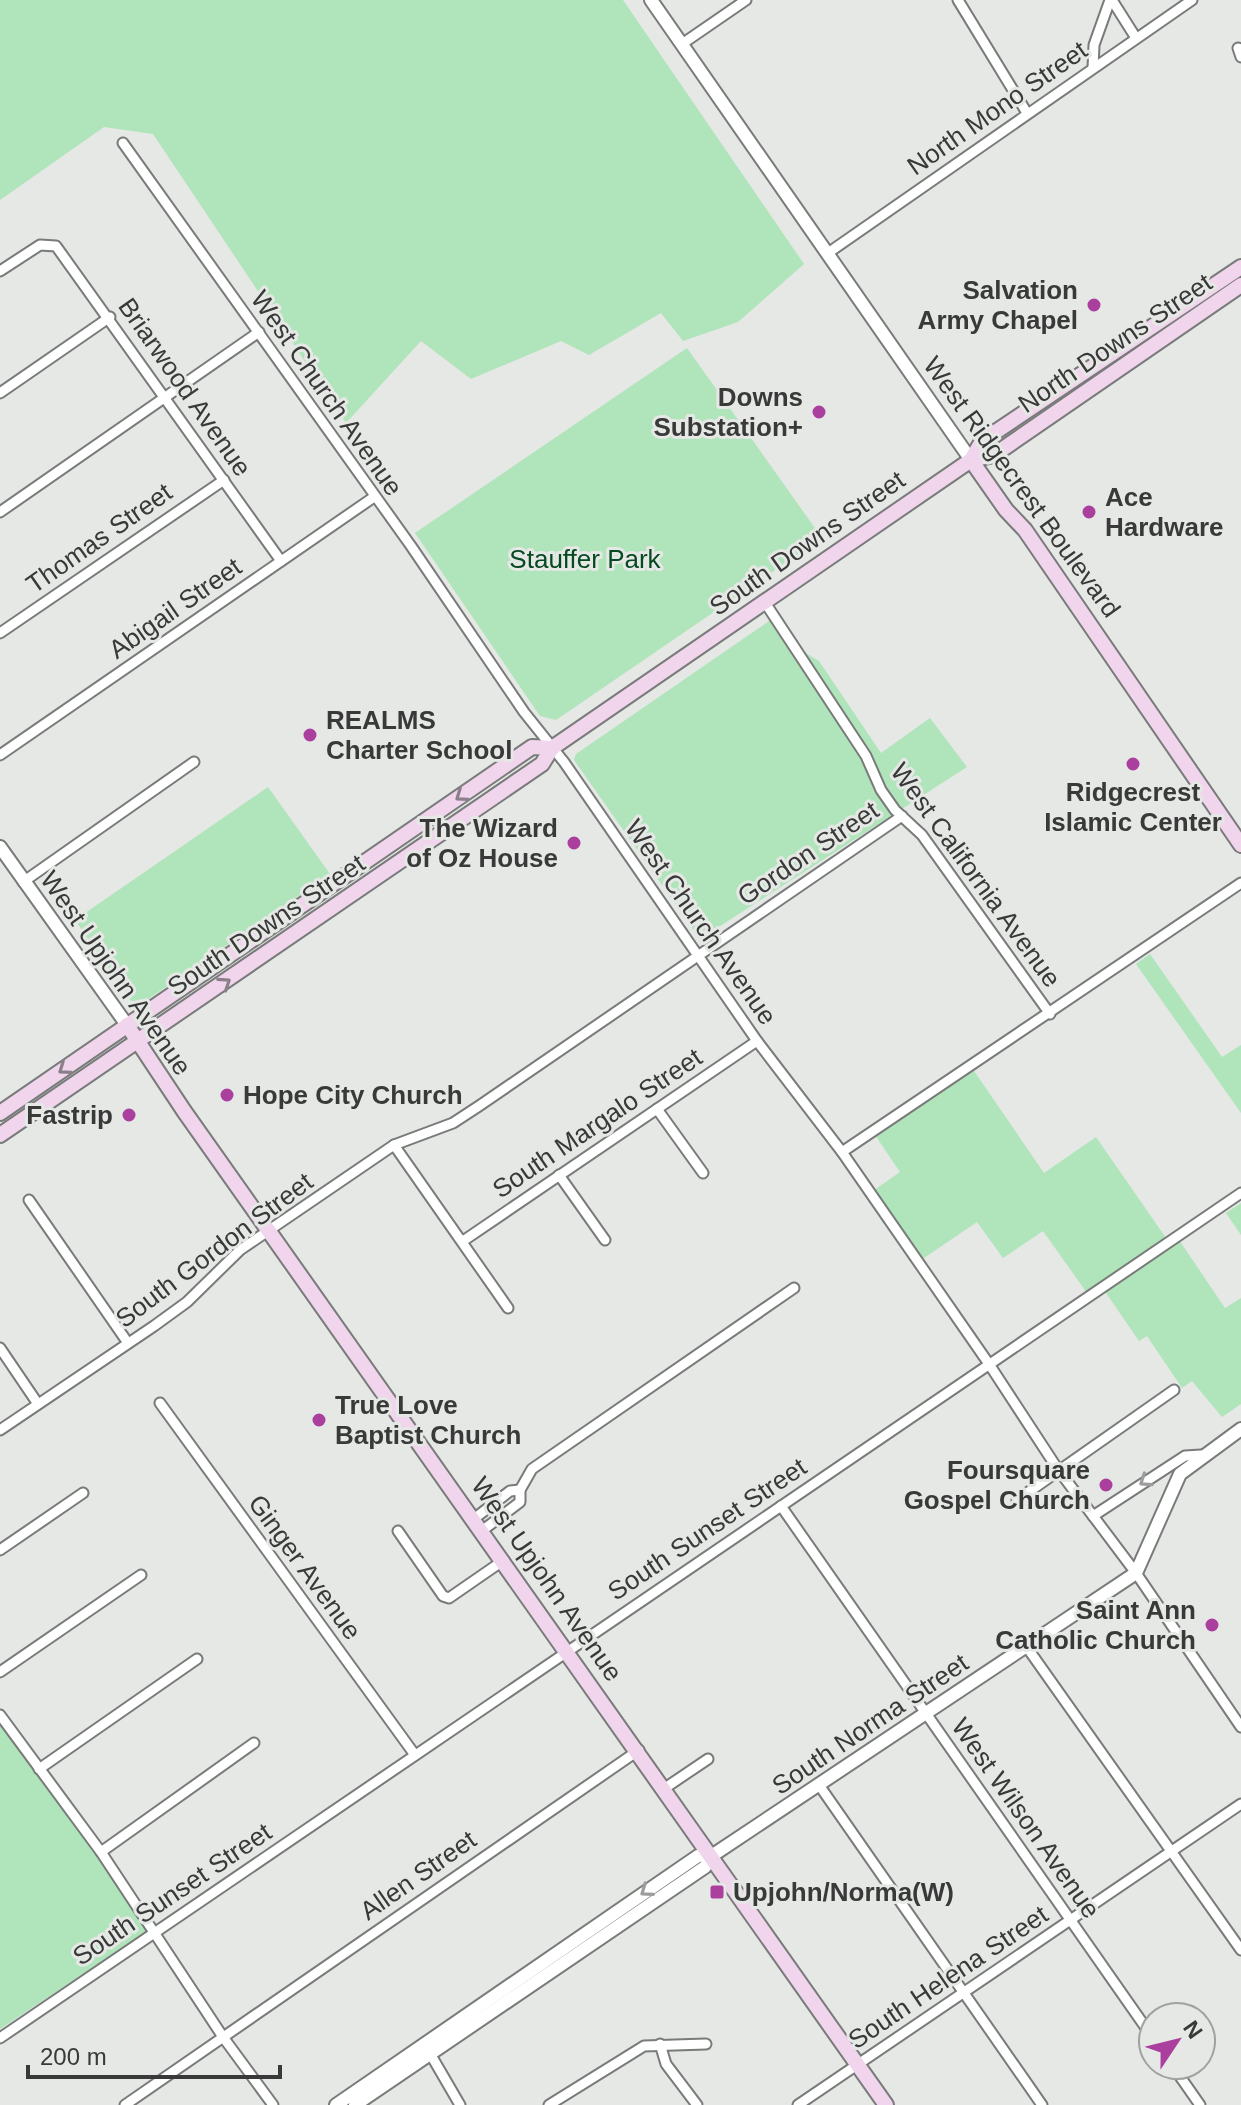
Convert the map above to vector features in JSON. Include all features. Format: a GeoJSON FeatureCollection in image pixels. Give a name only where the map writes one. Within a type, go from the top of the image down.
{"type":"FeatureCollection","features":[{"type":"Feature","properties":{"kind":"main road","name":"North Downs Street"},"geometry":{"type":"LineString","coordinates":[[971,460],[982,441],[1241,267]]}},
{"type":"Feature","properties":{"kind":"main road","name":"North Downs Street"},"geometry":{"type":"LineString","coordinates":[[971,460],[994,455],[1241,285]]}},
{"type":"Feature","properties":{"kind":"main road","name":"South Downs Street"},"geometry":{"type":"LineString","coordinates":[[0,1135],[542,764],[552,748],[971,460]]}},
{"type":"Feature","properties":{"kind":"main road","name":"West Ridgecrest Boulevard"},"geometry":{"type":"LineString","coordinates":[[971,460],[1006,510],[1025,530],[1241,845]]}},
{"type":"Feature","properties":{"kind":"main road","name":"South Downs Street"},"geometry":{"type":"LineString","coordinates":[[0,1113],[532,747],[552,748]]}},
{"type":"Feature","properties":{"kind":"main road","name":"West Upjohn Avenue"},"geometry":{"type":"LineString","coordinates":[[127,1025],[268,1231],[639,1750],[886,2105]]}},
{"type":"Feature","properties":{"kind":"street","name":"West Ridgecrest Boulevard"},"geometry":{"type":"LineString","coordinates":[[651,0],[971,460]]}},
{"type":"Feature","properties":{"kind":"street"},"geometry":{"type":"LineString","coordinates":[[682,44],[746,0]]}},
{"type":"Feature","properties":{"kind":"street"},"geometry":{"type":"LineString","coordinates":[[958,0],[1027,113]]}},
{"type":"Feature","properties":{"kind":"street"},"geometry":{"type":"LineString","coordinates":[[1111,0],[1136,38]]}},
{"type":"Feature","properties":{"kind":"street"},"geometry":{"type":"LineString","coordinates":[[1093,68],[1094,45],[1111,0]]}},
{"type":"Feature","properties":{"kind":"street","name":"North Mono Street"},"geometry":{"type":"LineString","coordinates":[[828,253],[1192,0]]}},
{"type":"Feature","properties":{"kind":"street"},"geometry":{"type":"LineString","coordinates":[[1241,49],[1238,48],[1241,57]]}},
{"type":"Feature","properties":{"kind":"street","name":"West Church Avenue"},"geometry":{"type":"LineString","coordinates":[[123,143],[757,1041],[842,1152],[1057,1468],[1136,1573],[1241,1727]]}},
{"type":"Feature","properties":{"kind":"street","name":"Briarwood Avenue"},"geometry":{"type":"LineString","coordinates":[[0,271],[48,243],[56,246],[110,317],[281,561]]}},
{"type":"Feature","properties":{"kind":"street"},"geometry":{"type":"LineString","coordinates":[[0,393],[110,317]]}},
{"type":"Feature","properties":{"kind":"street"},"geometry":{"type":"LineString","coordinates":[[0,512],[259,332]]}},
{"type":"Feature","properties":{"kind":"street","name":"Thomas Street"},"geometry":{"type":"LineString","coordinates":[[0,633],[224,480]]}},
{"type":"Feature","properties":{"kind":"street","name":"Abigail Street"},"geometry":{"type":"LineString","coordinates":[[0,755],[374,497]]}},
{"type":"Feature","properties":{"kind":"street","name":"West California Avenue"},"geometry":{"type":"LineString","coordinates":[[764,601],[866,756],[881,790],[922,835],[1050,1014]]}},
{"type":"Feature","properties":{"kind":"street"},"geometry":{"type":"LineString","coordinates":[[23,882],[194,762]]}},
{"type":"Feature","properties":{"kind":"street","name":"Gordon Street"},"geometry":{"type":"LineString","coordinates":[[699,955],[902,816]]}},
{"type":"Feature","properties":{"kind":"street","name":"West Upjohn Avenue"},"geometry":{"type":"LineString","coordinates":[[0,847],[127,1025]]}},
{"type":"Feature","properties":{"kind":"street"},"geometry":{"type":"LineString","coordinates":[[842,1152],[1241,883]]}},
{"type":"Feature","properties":{"kind":"street","name":"South Gordon Street"},"geometry":{"type":"LineString","coordinates":[[0,1430],[187,1302],[240,1250],[394,1145],[453,1123],[699,955]]}},
{"type":"Feature","properties":{"kind":"street","name":"South Margalo Street"},"geometry":{"type":"LineString","coordinates":[[463,1241],[757,1041]]}},
{"type":"Feature","properties":{"kind":"street"},"geometry":{"type":"LineString","coordinates":[[657,1109],[703,1173]]}},
{"type":"Feature","properties":{"kind":"street"},"geometry":{"type":"LineString","coordinates":[[394,1145],[508,1308]]}},
{"type":"Feature","properties":{"kind":"street"},"geometry":{"type":"LineString","coordinates":[[559,1175],[605,1240]]}},
{"type":"Feature","properties":{"kind":"street","name":"South Sunset Street"},"geometry":{"type":"LineString","coordinates":[[0,2038],[1241,1193]]}},
{"type":"Feature","properties":{"kind":"street"},"geometry":{"type":"LineString","coordinates":[[29,1200],[128,1343]]}},
{"type":"Feature","properties":{"kind":"street"},"geometry":{"type":"LineString","coordinates":[[479,1524],[520,1502],[520,1490],[532,1469],[794,1288]]}},
{"type":"Feature","properties":{"kind":"street"},"geometry":{"type":"LineString","coordinates":[[0,1348],[38,1404]]}},
{"type":"Feature","properties":{"kind":"street"},"geometry":{"type":"LineString","coordinates":[[1017,1500],[1054,1474],[1057,1468],[1174,1390]]}},
{"type":"Feature","properties":{"kind":"street","name":"Ginger Avenue"},"geometry":{"type":"LineString","coordinates":[[160,1403],[415,1755]]}},
{"type":"Feature","properties":{"kind":"street"},"geometry":{"type":"LineString","coordinates":[[1136,1573],[1180,1474],[1201,1455],[1241,1429]]}},
{"type":"Feature","properties":{"kind":"street"},"geometry":{"type":"LineString","coordinates":[[1093,1516],[1185,1456],[1201,1455]]}},
{"type":"Feature","properties":{"kind":"street"},"geometry":{"type":"LineString","coordinates":[[479,1524],[510,1491],[520,1490]]}},
{"type":"Feature","properties":{"kind":"street"},"geometry":{"type":"LineString","coordinates":[[0,1550],[83,1493]]}},
{"type":"Feature","properties":{"kind":"street","name":"West Wilson Avenue"},"geometry":{"type":"LineString","coordinates":[[781,1506],[1137,2015]]}},
{"type":"Feature","properties":{"kind":"street"},"geometry":{"type":"LineString","coordinates":[[398,1531],[443,1596],[449,1598],[504,1560]]}},
{"type":"Feature","properties":{"kind":"street","name":"South Norma Street"},"geometry":{"type":"LineString","coordinates":[[344,2104],[428,2049],[698,1856],[713,1855],[1136,1573]]}},
{"type":"Feature","properties":{"kind":"street"},"geometry":{"type":"LineString","coordinates":[[0,1672],[141,1575]]}},
{"type":"Feature","properties":{"kind":"street"},"geometry":{"type":"LineString","coordinates":[[1026,1646],[1241,1950]]}},
{"type":"Feature","properties":{"kind":"street"},"geometry":{"type":"LineString","coordinates":[[39,1769],[197,1659]]}},
{"type":"Feature","properties":{"kind":"street"},"geometry":{"type":"LineString","coordinates":[[0,1715],[101,1852],[156,1931],[223,2037],[273,2105]]}},
{"type":"Feature","properties":{"kind":"street"},"geometry":{"type":"LineString","coordinates":[[101,1852],[254,1743]]}},
{"type":"Feature","properties":{"kind":"street","name":"Allen Street"},"geometry":{"type":"LineString","coordinates":[[125,2105],[639,1750]]}},
{"type":"Feature","properties":{"kind":"street"},"geometry":{"type":"LineString","coordinates":[[665,1788],[708,1759]]}},
{"type":"Feature","properties":{"kind":"street"},"geometry":{"type":"LineString","coordinates":[[819,1785],[1042,2105]]}},
{"type":"Feature","properties":{"kind":"street","name":"South Helena Street"},"geometry":{"type":"LineString","coordinates":[[798,2105],[1241,1804]]}},
{"type":"Feature","properties":{"kind":"street"},"geometry":{"type":"LineString","coordinates":[[549,2105],[630,2051],[660,2044],[706,2044]]}},
{"type":"Feature","properties":{"kind":"street"},"geometry":{"type":"LineString","coordinates":[[660,2044],[666,2064],[696,2105]]}},
{"type":"Feature","properties":{"kind":"street"},"geometry":{"type":"LineString","coordinates":[[428,2049],[460,2105]]}},
{"type":"Feature","properties":{"kind":"street"},"geometry":{"type":"LineString","coordinates":[[1183,2081],[1200,2105]]}},
{"type":"Feature","properties":{"kind":"green space"},"geometry":{"type":"Polygon","coordinates":[[[0,0],[623,0],[804,264],[738,322],[683,341],[661,313],[589,355],[561,341],[471,379],[421,341],[346,423],[153,134],[104,127],[0,200],[0,0]]]}},
{"type":"Feature","properties":{"kind":"green space","name":"Stauffer Park"},"geometry":{"type":"Polygon","coordinates":[[[687,348],[822,538],[556,720],[540,716],[415,533],[687,348]]]}},
{"type":"Feature","properties":{"kind":"green space"},"geometry":{"type":"Polygon","coordinates":[[[772,619],[794,646],[819,661],[881,753],[930,718],[967,767],[700,939],[574,760],[576,754],[772,619]]]}},
{"type":"Feature","properties":{"kind":"green space"},"geometry":{"type":"Polygon","coordinates":[[[268,787],[330,874],[144,1002],[131,1001],[75,920],[268,787]]]}},
{"type":"Feature","properties":{"kind":"green space"},"geometry":{"type":"Polygon","coordinates":[[[1150,954],[1222,1057],[1241,1045],[1241,1113],[1136,964],[1150,954]]]}},
{"type":"Feature","properties":{"kind":"green space"},"geometry":{"type":"Polygon","coordinates":[[[972,1068],[1044,1173],[1096,1137],[1166,1238],[1087,1293],[1043,1231],[1003,1258],[977,1222],[921,1260],[873,1191],[900,1172],[875,1135],[972,1068]]]}},
{"type":"Feature","properties":{"kind":"green space"},"geometry":{"type":"Polygon","coordinates":[[[1241,1203],[1241,1235],[1226,1213],[1241,1203]]]}},
{"type":"Feature","properties":{"kind":"green space"},"geometry":{"type":"Polygon","coordinates":[[[1179,1240],[1225,1308],[1241,1298],[1241,1404],[1222,1417],[1192,1381],[1182,1388],[1147,1336],[1139,1341],[1104,1290],[1179,1240]]]}},
{"type":"Feature","properties":{"kind":"green space"},"geometry":{"type":"Polygon","coordinates":[[[0,1720],[149,1930],[0,2029],[0,1720]]]}},
{"type":"Feature","properties":{"kind":"place","name":"Salvation Army Chapel"},"geometry":{"type":"Point","coordinates":[1094,305]}},
{"type":"Feature","properties":{"kind":"place","name":"Downs Substation+"},"geometry":{"type":"Point","coordinates":[819,412]}},
{"type":"Feature","properties":{"kind":"place","name":"Ace Hardware"},"geometry":{"type":"Point","coordinates":[1089,512]}},
{"type":"Feature","properties":{"kind":"place","name":"REALMS Charter School"},"geometry":{"type":"Point","coordinates":[310,735]}},
{"type":"Feature","properties":{"kind":"place","name":"Ridgecrest Islamic Center"},"geometry":{"type":"Point","coordinates":[1133,764]}},
{"type":"Feature","properties":{"kind":"place","name":"The Wizard of Oz House"},"geometry":{"type":"Point","coordinates":[574,843]}},
{"type":"Feature","properties":{"kind":"place","name":"Hope City Church"},"geometry":{"type":"Point","coordinates":[227,1095]}},
{"type":"Feature","properties":{"kind":"place","name":"Fastrip"},"geometry":{"type":"Point","coordinates":[129,1115]}},
{"type":"Feature","properties":{"kind":"place","name":"True Love Baptist Church"},"geometry":{"type":"Point","coordinates":[319,1420]}},
{"type":"Feature","properties":{"kind":"place","name":"Foursquare Gospel Church"},"geometry":{"type":"Point","coordinates":[1106,1485]}},
{"type":"Feature","properties":{"kind":"place","name":"Saint Ann Catholic Church"},"geometry":{"type":"Point","coordinates":[1212,1625]}},
{"type":"Feature","properties":{"kind":"place","name":"Upjohn/Norma(W)"},"geometry":{"type":"Point","coordinates":[717,1892]}}]}
